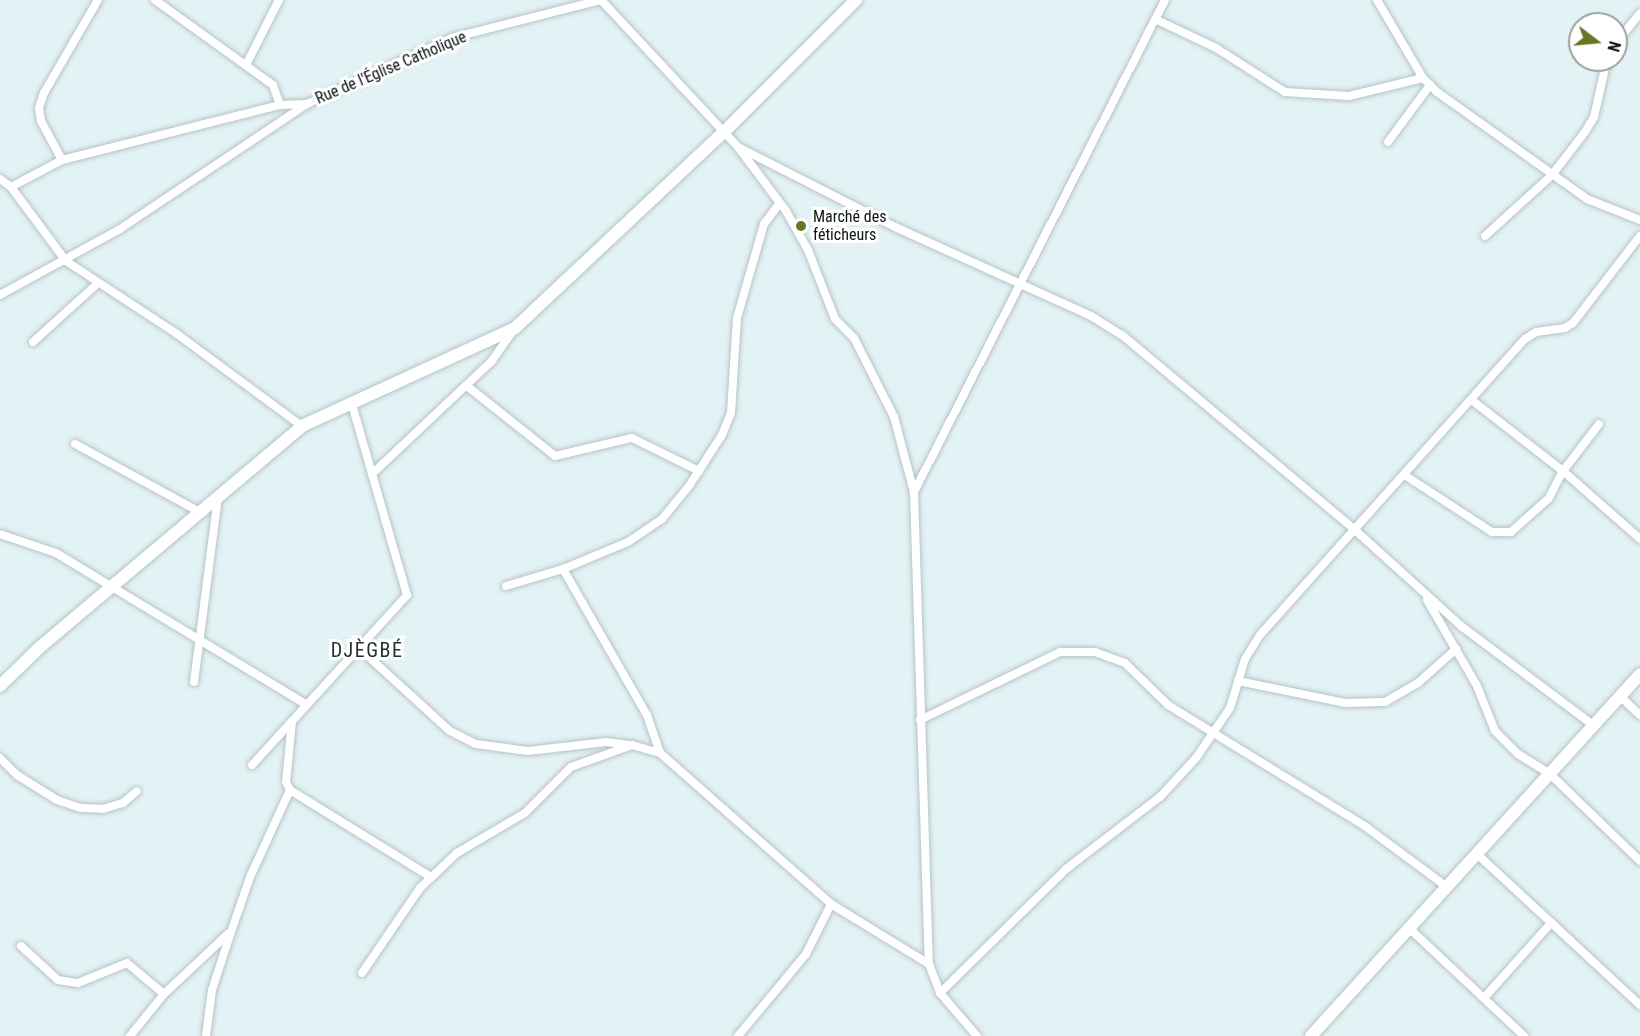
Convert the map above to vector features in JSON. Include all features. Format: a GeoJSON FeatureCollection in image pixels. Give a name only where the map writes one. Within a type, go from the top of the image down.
{"type":"FeatureCollection","features":[{"type":"Feature","properties":{"kind":"street"},"geometry":{"type":"LineString","coordinates":[[62,160],[40,121],[39,108],[44,93],[98,0]]}},
{"type":"Feature","properties":{"kind":"street"},"geometry":{"type":"LineString","coordinates":[[155,0],[273,85],[280,105]]}},
{"type":"Feature","properties":{"kind":"street"},"geometry":{"type":"LineString","coordinates":[[246,65],[279,0]]}},
{"type":"Feature","properties":{"kind":"street"},"geometry":{"type":"LineString","coordinates":[[601,0],[738,147],[780,203],[808,250],[835,319],[854,338],[882,389],[902,440],[914,492],[929,964],[940,993],[977,1036]]}},
{"type":"Feature","properties":{"kind":"street","name":"Rue de l'Église Catholique"},"geometry":{"type":"LineString","coordinates":[[11,187],[62,160],[280,105],[307,104],[452,38],[601,0]]}},
{"type":"Feature","properties":{"kind":"street"},"geometry":{"type":"LineString","coordinates":[[0,686],[40,647],[114,586],[219,493],[302,426],[351,401],[515,328],[723,133],[856,0]]}},
{"type":"Feature","properties":{"kind":"street"},"geometry":{"type":"LineString","coordinates":[[914,492],[1165,0]]}},
{"type":"Feature","properties":{"kind":"street"},"geometry":{"type":"LineString","coordinates":[[1377,0],[1423,78],[1430,85],[1552,175],[1602,207],[1640,220]]}},
{"type":"Feature","properties":{"kind":"street"},"geometry":{"type":"LineString","coordinates":[[1628,28],[1640,13]]}},
{"type":"Feature","properties":{"kind":"street"},"geometry":{"type":"LineString","coordinates":[[1155,20],[1216,48],[1285,92],[1349,96],[1423,78]]}},
{"type":"Feature","properties":{"kind":"street"},"geometry":{"type":"LineString","coordinates":[[1485,236],[1552,175],[1594,117],[1604,72]]}},
{"type":"Feature","properties":{"kind":"street"},"geometry":{"type":"LineString","coordinates":[[1388,142],[1430,85]]}},
{"type":"Feature","properties":{"kind":"street"},"geometry":{"type":"LineString","coordinates":[[0,295],[66,261],[167,200],[307,104]]}},
{"type":"Feature","properties":{"kind":"street"},"geometry":{"type":"LineString","coordinates":[[738,147],[895,227],[1021,283],[1122,335],[1356,531],[1461,626],[1593,725]]}},
{"type":"Feature","properties":{"kind":"street"},"geometry":{"type":"LineString","coordinates":[[0,179],[11,187],[66,261],[177,334],[302,426]]}},
{"type":"Feature","properties":{"kind":"street"},"geometry":{"type":"LineString","coordinates":[[506,586],[563,569],[646,531],[699,471],[731,413],[737,318],[764,224],[780,203]]}},
{"type":"Feature","properties":{"kind":"street"},"geometry":{"type":"LineString","coordinates":[[940,993],[1066,869],[1160,797],[1214,736],[1245,659],[1260,635],[1406,476],[1525,339],[1546,329],[1565,328],[1581,315],[1640,236]]}},
{"type":"Feature","properties":{"kind":"street"},"geometry":{"type":"LineString","coordinates":[[33,342],[98,283]]}},
{"type":"Feature","properties":{"kind":"street"},"geometry":{"type":"LineString","coordinates":[[372,474],[467,386],[506,346],[515,328]]}},
{"type":"Feature","properties":{"kind":"street"},"geometry":{"type":"LineString","coordinates":[[467,386],[555,456],[632,438],[699,471]]}},
{"type":"Feature","properties":{"kind":"street"},"geometry":{"type":"LineString","coordinates":[[252,765],[407,595],[351,401]]}},
{"type":"Feature","properties":{"kind":"street"},"geometry":{"type":"LineString","coordinates":[[1473,401],[1563,471],[1640,539]]}},
{"type":"Feature","properties":{"kind":"street"},"geometry":{"type":"LineString","coordinates":[[1406,476],[1479,525],[1502,534],[1521,525],[1549,498],[1563,471],[1599,424]]}},
{"type":"Feature","properties":{"kind":"street"},"geometry":{"type":"LineString","coordinates":[[75,444],[198,512]]}},
{"type":"Feature","properties":{"kind":"street"},"geometry":{"type":"LineString","coordinates":[[194,682],[219,493]]}},
{"type":"Feature","properties":{"kind":"street"},"geometry":{"type":"LineString","coordinates":[[0,534],[56,553],[200,638],[307,705]]}},
{"type":"Feature","properties":{"kind":"street"},"geometry":{"type":"LineString","coordinates":[[563,569],[647,715],[660,753]]}},
{"type":"Feature","properties":{"kind":"street"},"geometry":{"type":"LineString","coordinates":[[1422,591],[1456,649],[1495,731],[1518,754],[1550,774],[1640,861]]}},
{"type":"Feature","properties":{"kind":"street"},"geometry":{"type":"LineString","coordinates":[[359,648],[450,731],[476,744],[528,751],[606,742],[632,745],[660,753],[831,904],[929,964]]}},
{"type":"Feature","properties":{"kind":"street"},"geometry":{"type":"LineString","coordinates":[[920,720],[1060,652],[1082,649],[1125,663],[1157,697],[1214,736],[1366,827],[1447,887]]}},
{"type":"Feature","properties":{"kind":"street"},"geometry":{"type":"LineString","coordinates":[[1238,681],[1345,703],[1385,702],[1419,682],[1456,649]]}},
{"type":"Feature","properties":{"kind":"street"},"geometry":{"type":"LineString","coordinates":[[1311,1036],[1478,855],[1640,674]]}},
{"type":"Feature","properties":{"kind":"street"},"geometry":{"type":"LineString","coordinates":[[1620,696],[1640,716]]}},
{"type":"Feature","properties":{"kind":"street"},"geometry":{"type":"LineString","coordinates":[[292,721],[286,782],[290,790],[431,877]]}},
{"type":"Feature","properties":{"kind":"street"},"geometry":{"type":"LineString","coordinates":[[362,973],[431,877],[473,841],[525,813],[571,767],[632,745]]}},
{"type":"Feature","properties":{"kind":"street"},"geometry":{"type":"LineString","coordinates":[[0,758],[17,775],[57,800],[80,808],[103,809],[123,803],[137,791]]}},
{"type":"Feature","properties":{"kind":"street"},"geometry":{"type":"LineString","coordinates":[[206,1036],[212,990],[231,932],[250,877],[290,790]]}},
{"type":"Feature","properties":{"kind":"street"},"geometry":{"type":"LineString","coordinates":[[1478,855],[1640,1005]]}},
{"type":"Feature","properties":{"kind":"street"},"geometry":{"type":"LineString","coordinates":[[738,1036],[806,954],[831,904]]}},
{"type":"Feature","properties":{"kind":"street"},"geometry":{"type":"LineString","coordinates":[[1484,998],[1551,923]]}},
{"type":"Feature","properties":{"kind":"street"},"geometry":{"type":"LineString","coordinates":[[1409,928],[1524,1036]]}},
{"type":"Feature","properties":{"kind":"street"},"geometry":{"type":"LineString","coordinates":[[130,1036],[164,994],[231,932]]}},
{"type":"Feature","properties":{"kind":"street"},"geometry":{"type":"LineString","coordinates":[[21,946],[58,980],[78,983],[127,963],[164,994]]}},
{"type":"Feature","properties":{"kind":"place","name":"Marché des féticheurs"},"geometry":{"type":"Point","coordinates":[801,226]}},
{"type":"Feature","properties":{"kind":"district","name":"DJÈGBÉ"},"geometry":{"type":"Point","coordinates":[367,650]}}]}
